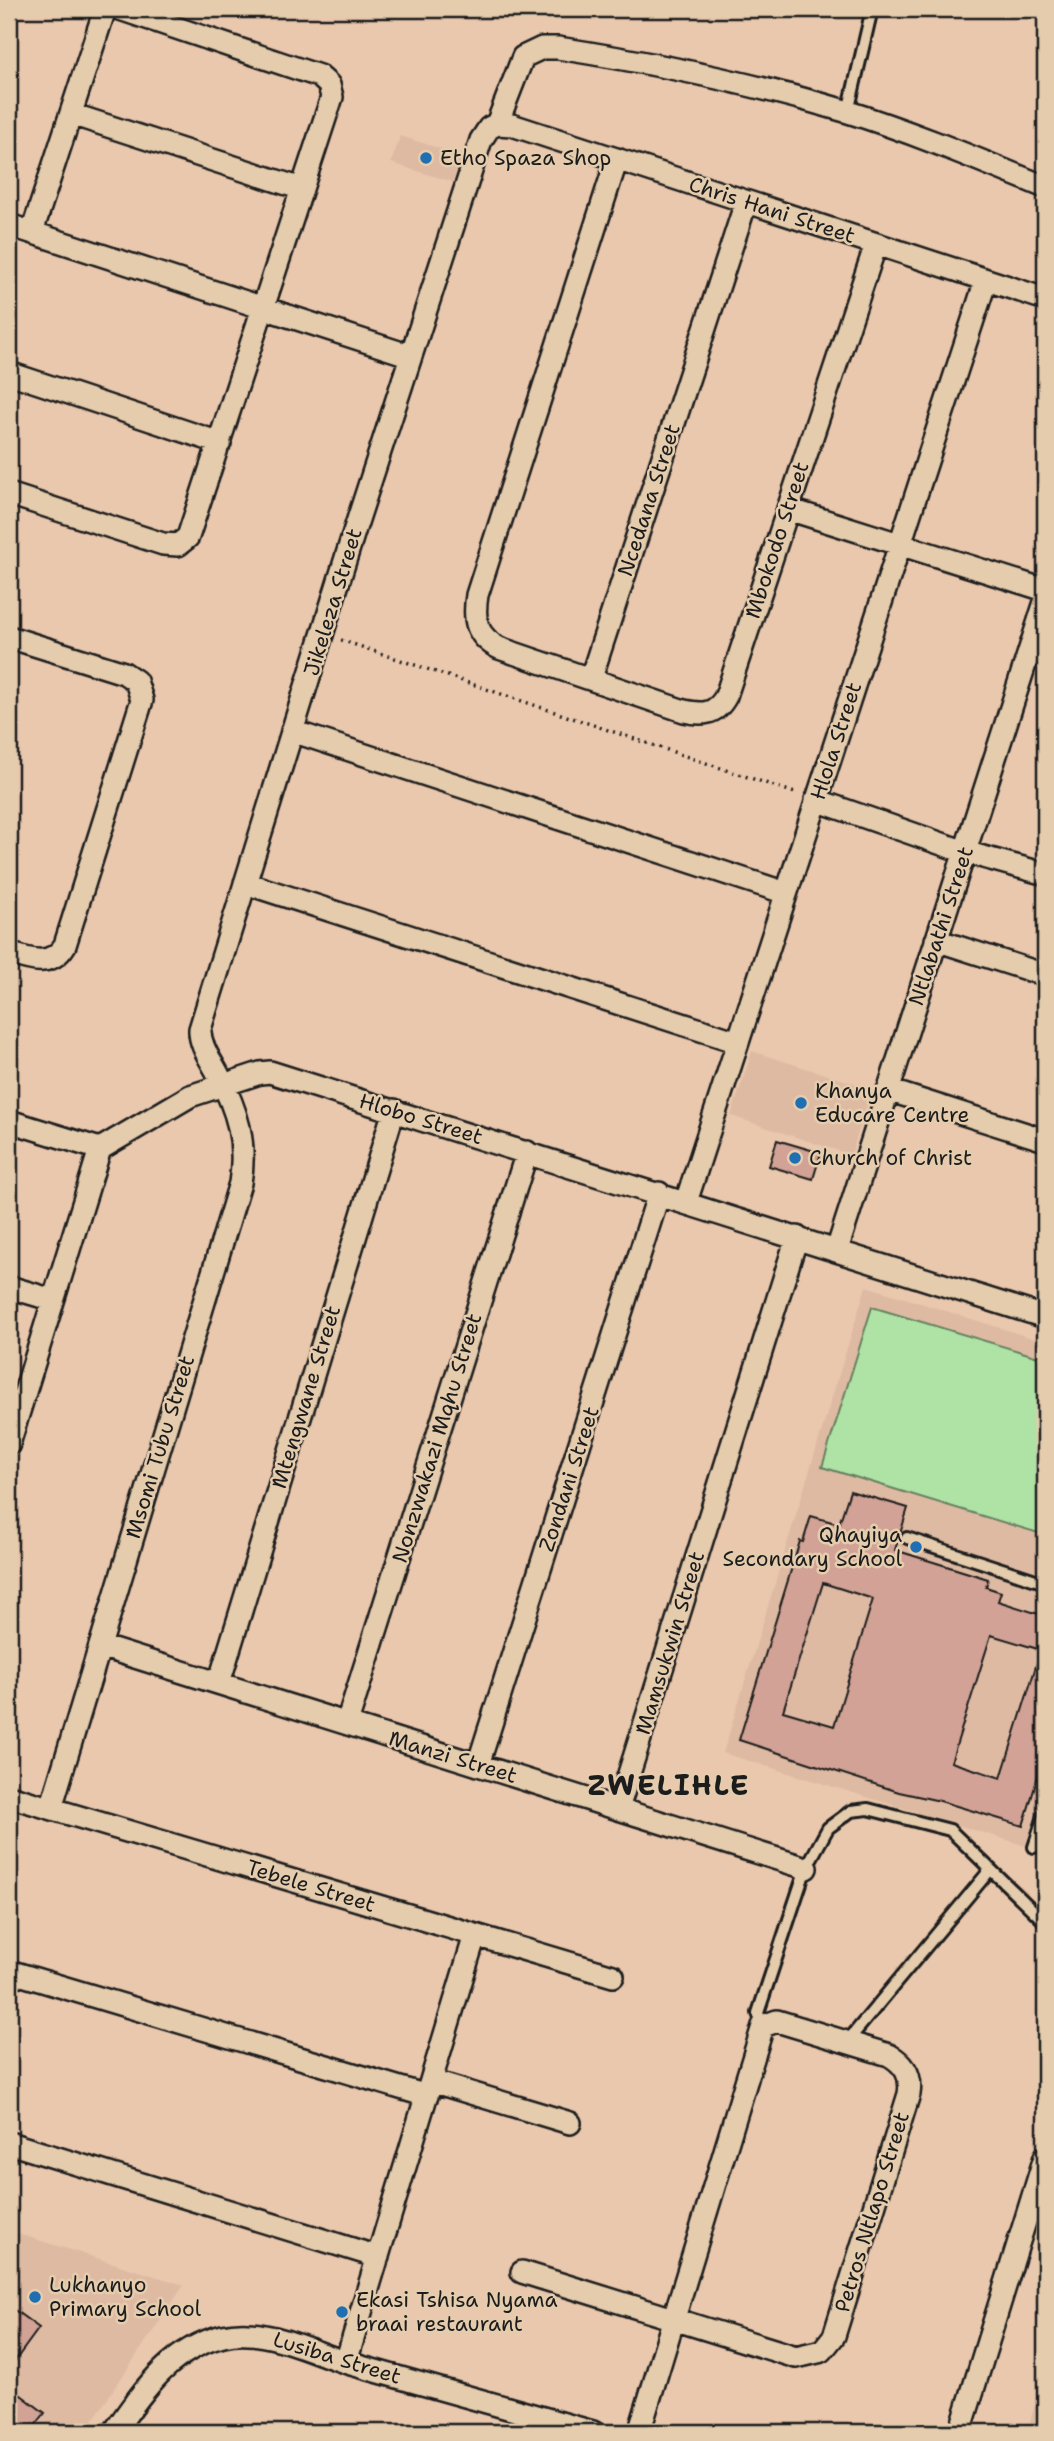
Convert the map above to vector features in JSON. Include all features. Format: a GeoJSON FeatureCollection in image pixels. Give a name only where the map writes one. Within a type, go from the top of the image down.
{"type":"FeatureCollection","features":[{"type":"Feature","properties":{"kind":"street"},"geometry":{"type":"LineString","coordinates":[[32,232],[105,9]]}},
{"type":"Feature","properties":{"kind":"street"},"geometry":{"type":"LineString","coordinates":[[9,494],[163,544],[178,544],[191,531],[332,97],[329,85],[319,76],[120,9]]}},
{"type":"Feature","properties":{"kind":"street","name":"Jikeleza Street"},"geometry":{"type":"LineString","coordinates":[[224,1085],[201,1041],[200,1029],[481,140],[489,128],[497,124],[523,57],[542,48],[604,55],[722,78],[848,112],[943,145],[1045,187]]}},
{"type":"Feature","properties":{"kind":"street"},"geometry":{"type":"LineString","coordinates":[[71,114],[302,189]]}},
{"type":"Feature","properties":{"kind":"street","name":"Chris Hani Street"},"geometry":{"type":"LineString","coordinates":[[497,124],[512,125],[1045,299]]}},
{"type":"Feature","properties":{"kind":"street"},"geometry":{"type":"LineString","coordinates":[[591,678],[499,648],[486,641],[477,630],[474,615],[477,595],[617,159]]}},
{"type":"Feature","properties":{"kind":"street","name":"Ncedana Street"},"geometry":{"type":"LineString","coordinates":[[591,678],[746,202]]}},
{"type":"Feature","properties":{"kind":"street"},"geometry":{"type":"LineString","coordinates":[[9,225],[411,356]]}},
{"type":"Feature","properties":{"kind":"street","name":"Mbokodo Street"},"geometry":{"type":"LineString","coordinates":[[591,678],[699,714],[708,713],[722,705],[876,244]]}},
{"type":"Feature","properties":{"kind":"street","name":"Hlola Street"},"geometry":{"type":"LineString","coordinates":[[686,1202],[986,279]]}},
{"type":"Feature","properties":{"kind":"street"},"geometry":{"type":"LineString","coordinates":[[9,373],[220,443]]}},
{"type":"Feature","properties":{"kind":"street"},"geometry":{"type":"LineString","coordinates":[[788,509],[900,544],[1045,602]]}},
{"type":"Feature","properties":{"kind":"street","name":"Ntlabathi Street"},"geometry":{"type":"LineString","coordinates":[[837,1250],[1045,602]]}},
{"type":"Feature","properties":{"kind":"street"},"geometry":{"type":"LineString","coordinates":[[9,637],[124,673],[135,681],[142,700],[65,945],[55,957],[39,961],[9,953]]}},
{"type":"Feature","properties":{"kind":"street"},"geometry":{"type":"LineString","coordinates":[[292,731],[786,893]]}},
{"type":"Feature","properties":{"kind":"street"},"geometry":{"type":"LineString","coordinates":[[816,800],[965,852],[1045,874]]}},
{"type":"Feature","properties":{"kind":"street"},"geometry":{"type":"LineString","coordinates":[[245,883],[738,1042]]}},
{"type":"Feature","properties":{"kind":"street"},"geometry":{"type":"LineString","coordinates":[[936,940],[1045,975]]}},
{"type":"Feature","properties":{"kind":"street","name":"Hlobo Street"},"geometry":{"type":"LineString","coordinates":[[100,1149],[190,1096],[270,1072],[1045,1317]]}},
{"type":"Feature","properties":{"kind":"street","name":"Msomi Tubu Street"},"geometry":{"type":"LineString","coordinates":[[51,1808],[240,1183],[243,1144],[236,1115],[224,1085]]}},
{"type":"Feature","properties":{"kind":"street"},"geometry":{"type":"LineString","coordinates":[[888,1090],[1045,1140]]}},
{"type":"Feature","properties":{"kind":"street","name":"Mtengwane Street"},"geometry":{"type":"LineString","coordinates":[[219,1683],[394,1110]]}},
{"type":"Feature","properties":{"kind":"street"},"geometry":{"type":"LineString","coordinates":[[9,1121],[100,1149],[9,1444]]}},
{"type":"Feature","properties":{"kind":"street","name":"Nonzwakazi Mqhu Street"},"geometry":{"type":"LineString","coordinates":[[347,1723],[527,1152]]}},
{"type":"Feature","properties":{"kind":"street","name":"Zondani Street"},"geometry":{"type":"LineString","coordinates":[[478,1765],[659,1194]]}},
{"type":"Feature","properties":{"kind":"street","name":"Mamsukwin Street"},"geometry":{"type":"LineString","coordinates":[[618,1809],[797,1237]]}},
{"type":"Feature","properties":{"kind":"street"},"geometry":{"type":"LineString","coordinates":[[9,1287],[53,1300]]}},
{"type":"Feature","properties":{"kind":"street","name":"Manzi Street"},"geometry":{"type":"LineString","coordinates":[[100,1646],[806,1868]]}},
{"type":"Feature","properties":{"kind":"street","name":"Tebele Street"},"geometry":{"type":"LineString","coordinates":[[9,1796],[613,1976]]}},
{"type":"Feature","properties":{"kind":"street"},"geometry":{"type":"LineString","coordinates":[[346,2362],[475,1935]]}},
{"type":"Feature","properties":{"kind":"street"},"geometry":{"type":"LineString","coordinates":[[9,1971],[429,2088],[570,2123]]}},
{"type":"Feature","properties":{"kind":"street","name":"Petros Ntlapo Street"},"geometry":{"type":"LineString","coordinates":[[674,2319],[796,2357],[814,2355],[829,2344],[910,2089],[908,2073],[897,2059],[777,2021],[763,2026]]}},
{"type":"Feature","properties":{"kind":"street"},"geometry":{"type":"LineString","coordinates":[[640,2432],[763,2026]]}},
{"type":"Feature","properties":{"kind":"street"},"geometry":{"type":"LineString","coordinates":[[9,2143],[378,2257]]}},
{"type":"Feature","properties":{"kind":"street"},"geometry":{"type":"LineString","coordinates":[[960,2432],[1045,2157]]}},
{"type":"Feature","properties":{"kind":"street"},"geometry":{"type":"LineString","coordinates":[[522,2272],[674,2319]]}},
{"type":"Feature","properties":{"kind":"street","name":"Lusiba Street"},"geometry":{"type":"LineString","coordinates":[[114,2432],[150,2381],[165,2367],[212,2339],[256,2334],[593,2432]]}},
{"type":"Feature","properties":{"kind":"lane"},"geometry":{"type":"LineString","coordinates":[[848,112],[872,9]]}},
{"type":"Feature","properties":{"kind":"lane"},"geometry":{"type":"LineString","coordinates":[[906,1538],[1045,1583]]}},
{"type":"Feature","properties":{"kind":"lane"},"geometry":{"type":"LineString","coordinates":[[763,2026],[758,2013],[806,1868],[828,1828],[851,1811],[868,1809],[950,1830],[1045,1922]]}},
{"type":"Feature","properties":{"kind":"lane"},"geometry":{"type":"LineString","coordinates":[[1034,1847],[1045,1813]]}},
{"type":"Feature","properties":{"kind":"lane"},"geometry":{"type":"LineString","coordinates":[[846,2043],[990,1870]]}},
{"type":"Feature","properties":{"kind":"path"},"geometry":{"type":"LineString","coordinates":[[323,633],[816,800]]}},
{"type":"Feature","properties":{"kind":"shaded area"},"geometry":{"type":"Polygon","coordinates":[[[400,136],[461,155],[453,182],[391,163],[400,136]]]}},
{"type":"Feature","properties":{"kind":"shaded area","name":"Khanya Educare Centre"},"geometry":{"type":"Polygon","coordinates":[[[752,1051],[872,1089],[851,1155],[731,1116],[752,1051]]]}},
{"type":"Feature","properties":{"kind":"shaded area","name":"Qhayiya Secondary School"},"geometry":{"type":"Polygon","coordinates":[[[866,1286],[1045,1342],[1045,1793],[1029,1847],[723,1753],[866,1286]]]}},
{"type":"Feature","properties":{"kind":"shaded area"},"geometry":{"type":"Polygon","coordinates":[[[9,2231],[184,2285],[85,2432],[9,2432],[9,2231]]]}},
{"type":"Feature","properties":{"kind":"shaded area"},"geometry":{"type":"Polygon","coordinates":[[[1045,2370],[1045,2432],[1027,2432],[1045,2370]]]}},
{"type":"Feature","properties":{"kind":"green space"},"geometry":{"type":"Polygon","coordinates":[[[872,1307],[1045,1359],[1045,1535],[822,1467],[872,1307]]]}},
{"type":"Feature","properties":{"kind":"building","name":"Church of Christ"},"geometry":{"type":"Polygon","coordinates":[[[777,1140],[821,1153],[813,1179],[769,1166],[777,1140]]]}},
{"type":"Feature","properties":{"kind":"building"},"geometry":{"type":"Polygon","coordinates":[[[850,1491],[908,1508],[895,1550],[988,1579],[986,1587],[1001,1592],[998,1601],[1045,1616],[1045,1753],[1023,1826],[940,1801],[899,1792],[739,1740],[800,1541],[803,1542],[811,1516],[839,1524],[850,1491]],[[823,1583],[783,1711],[834,1726],[873,1599],[823,1583]],[[991,1635],[951,1762],[1001,1778],[1041,1650],[991,1635]]]}},
{"type":"Feature","properties":{"kind":"building"},"geometry":{"type":"Polygon","coordinates":[[[9,2306],[39,2328],[9,2369],[9,2306]]]}},
{"type":"Feature","properties":{"kind":"building"},"geometry":{"type":"Polygon","coordinates":[[[9,2386],[45,2413],[30,2432],[9,2432],[9,2386]]]}},
{"type":"Feature","properties":{"kind":"place","name":"Etho Spaza Shop"},"geometry":{"type":"Point","coordinates":[426,158]}},
{"type":"Feature","properties":{"kind":"place","name":"Khanya Educare Centre"},"geometry":{"type":"Point","coordinates":[801,1103]}},
{"type":"Feature","properties":{"kind":"place","name":"Church of Christ"},"geometry":{"type":"Point","coordinates":[795,1158]}},
{"type":"Feature","properties":{"kind":"place","name":"Qhayiya Secondary School"},"geometry":{"type":"Point","coordinates":[916,1547]}},
{"type":"Feature","properties":{"kind":"place","name":"Lukhanyo Primary School"},"geometry":{"type":"Point","coordinates":[35,2297]}},
{"type":"Feature","properties":{"kind":"place","name":"Ekasi Tshisa Nyama braai restaurant"},"geometry":{"type":"Point","coordinates":[342,2312]}},
{"type":"Feature","properties":{"kind":"district","name":"ZWELIHLE"},"geometry":{"type":"Point","coordinates":[669,1785]}}]}
